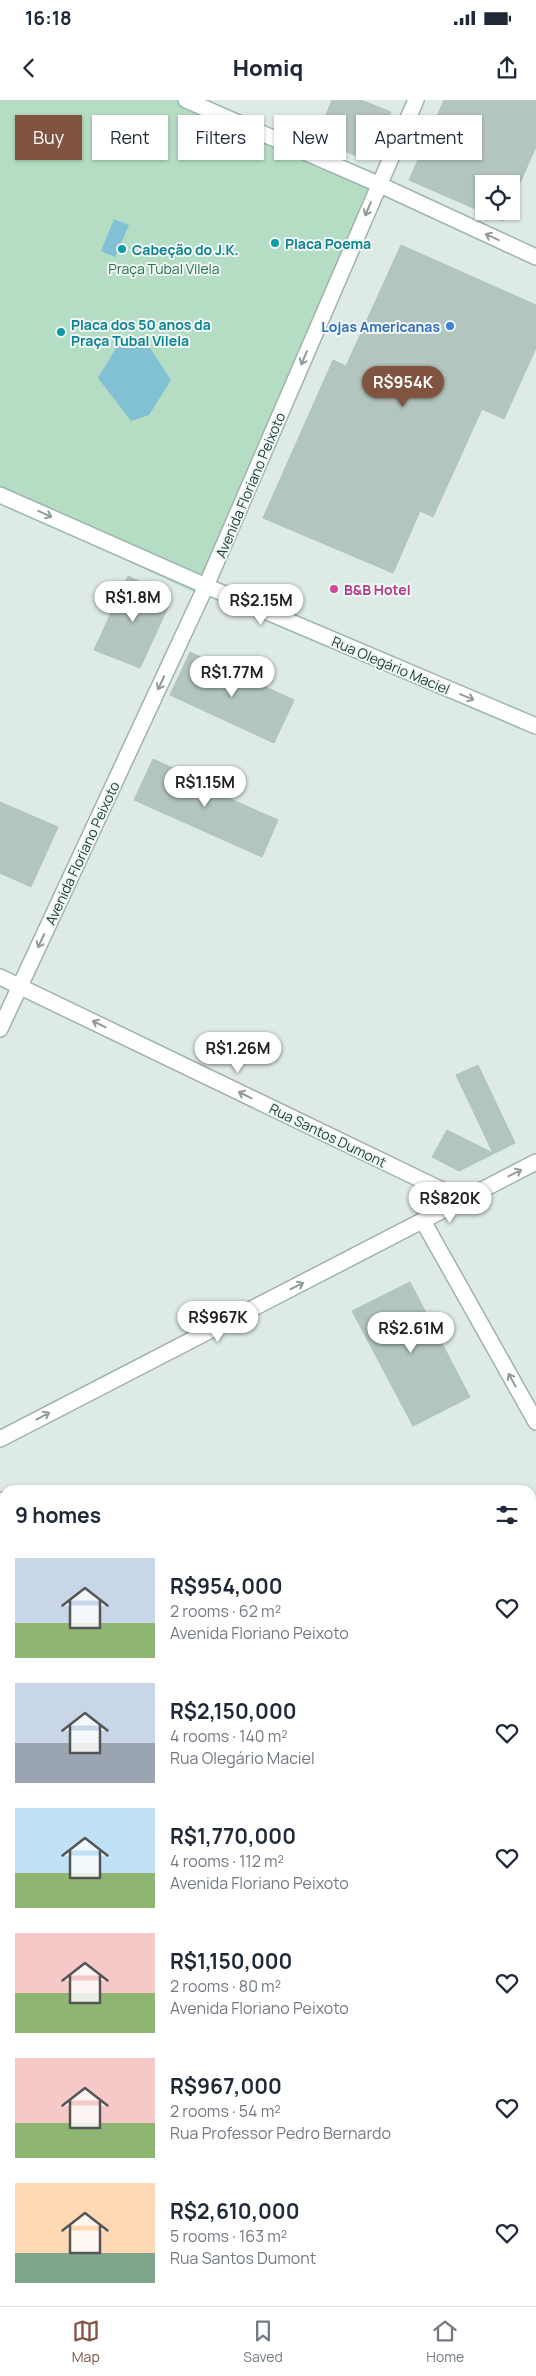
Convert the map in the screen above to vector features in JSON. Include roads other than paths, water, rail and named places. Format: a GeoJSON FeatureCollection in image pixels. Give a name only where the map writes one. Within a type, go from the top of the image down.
{"type":"FeatureCollection","features":[{"type":"Feature","properties":{"kind":"street"},"geometry":{"type":"LineString","coordinates":[[186,100],[378,184],[536,257]]}},
{"type":"Feature","properties":{"kind":"street","name":"Avenida Floriano Peixoto"},"geometry":{"type":"LineString","coordinates":[[0,1029],[206,586],[378,184],[416,100]]}},
{"type":"Feature","properties":{"kind":"street","name":"Rua Olegário Maciel"},"geometry":{"type":"LineString","coordinates":[[0,495],[206,586],[536,726]]}},
{"type":"Feature","properties":{"kind":"street","name":"Rua Santos Dumont"},"geometry":{"type":"LineString","coordinates":[[0,977],[463,1200]]}},
{"type":"Feature","properties":{"kind":"street"},"geometry":{"type":"LineString","coordinates":[[0,1439],[536,1162]]}},
{"type":"Feature","properties":{"kind":"street"},"geometry":{"type":"LineString","coordinates":[[423,1221],[536,1422]]}},
{"type":"Feature","properties":{"kind":"water"},"geometry":{"type":"Polygon","coordinates":[[[114,219],[129,225],[115,257],[101,251],[114,219]]]}},
{"type":"Feature","properties":{"kind":"water"},"geometry":{"type":"Polygon","coordinates":[[[142,336],[171,380],[149,415],[131,421],[98,378],[116,348],[142,336]]]}},
{"type":"Feature","properties":{"kind":"place","name":"Placa Poema"},"geometry":{"type":"Point","coordinates":[275,243]}},
{"type":"Feature","properties":{"kind":"place","name":"Cabeção do J.K."},"geometry":{"type":"Point","coordinates":[122,249]}},
{"type":"Feature","properties":{"kind":"place","name":"Lojas Americanas"},"geometry":{"type":"Point","coordinates":[450,326]}},
{"type":"Feature","properties":{"kind":"place","name":"Placa dos 50 anos da Praça Tubal Vilela"},"geometry":{"type":"Point","coordinates":[61,332]}},
{"type":"Feature","properties":{"kind":"place","name":"B&B Hotel"},"geometry":{"type":"Point","coordinates":[334,589]}},
{"type":"Feature","properties":{"kind":"park label","name":"Praça Tubal Vilela"},"geometry":{"type":"Point","coordinates":[164,268]}}]}
